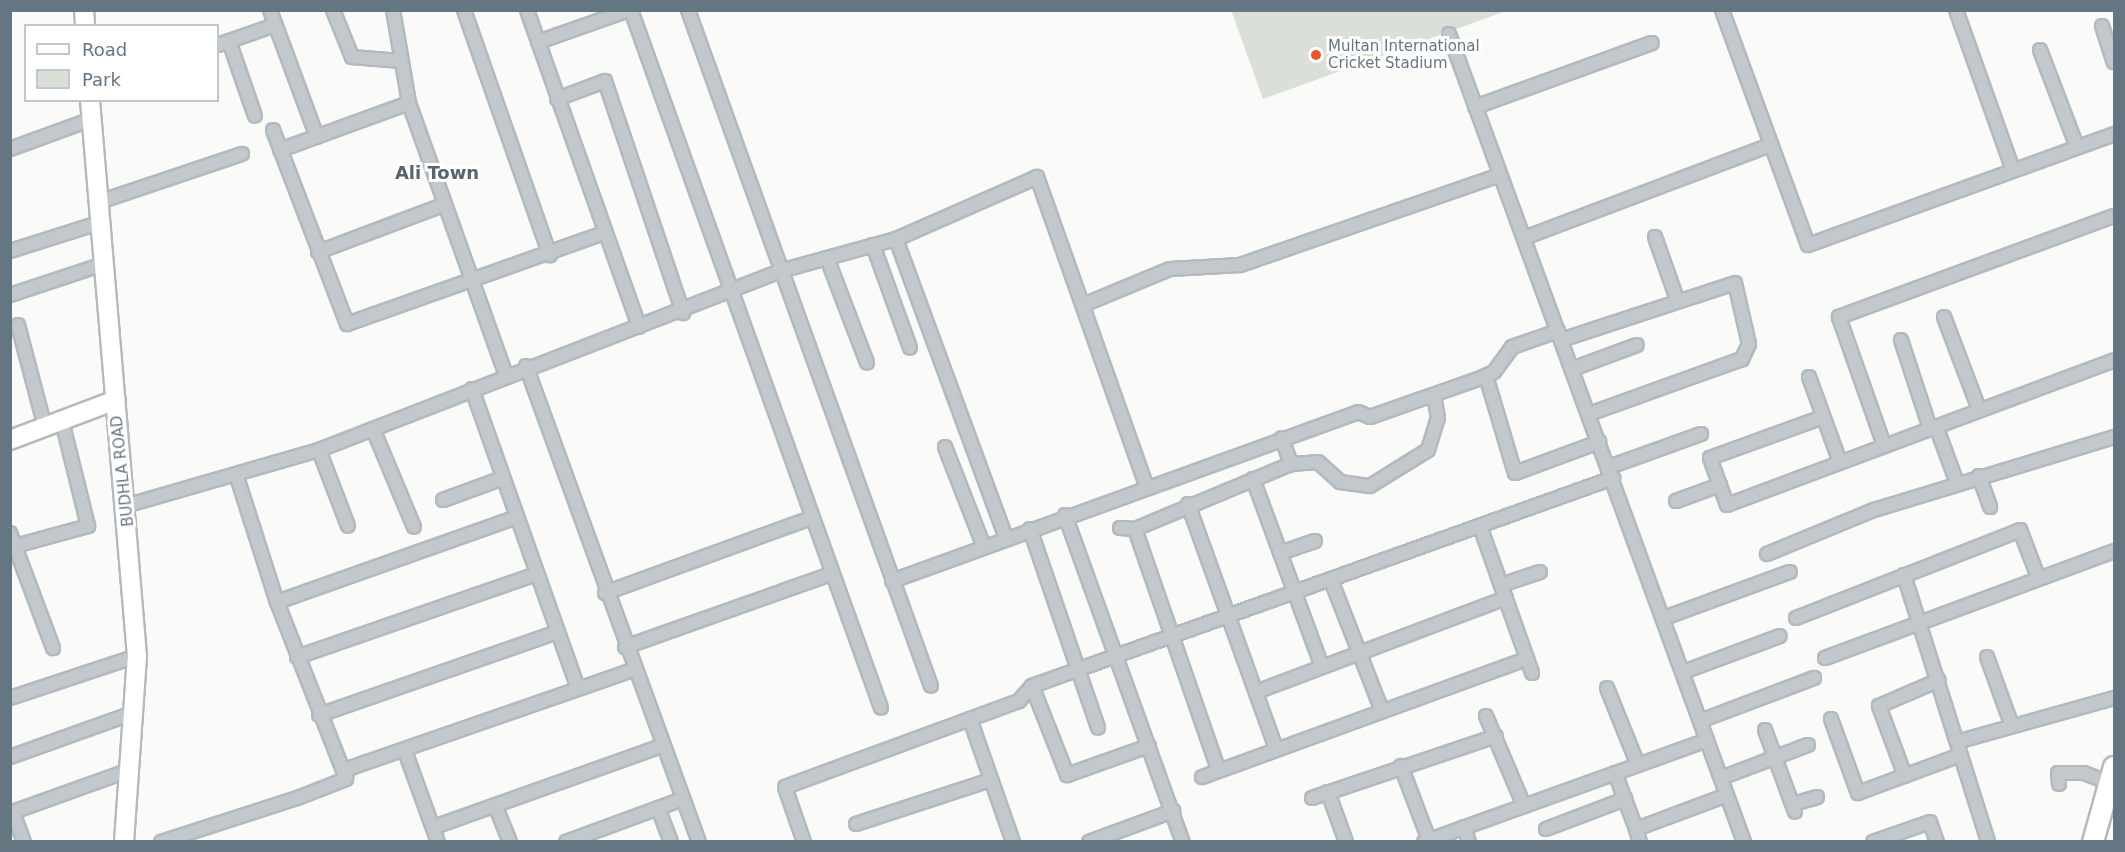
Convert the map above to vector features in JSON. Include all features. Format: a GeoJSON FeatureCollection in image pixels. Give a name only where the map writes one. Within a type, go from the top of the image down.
{"type":"FeatureCollection","features":[{"type":"Feature","properties":{"kind":"main road","name":"BUDHLA ROAD"},"geometry":{"type":"LineString","coordinates":[[90,102],[99,223],[128,505],[137,656],[124,842]]}},
{"type":"Feature","properties":{"kind":"main road"},"geometry":{"type":"LineString","coordinates":[[10,440],[116,400]]}},
{"type":"Feature","properties":{"kind":"main road"},"geometry":{"type":"LineString","coordinates":[[2093,842],[2112,775]]}},
{"type":"Feature","properties":{"kind":"main road"},"geometry":{"type":"LineString","coordinates":[[2105,842],[2115,809]]}},
{"type":"Feature","properties":{"kind":"street"},"geometry":{"type":"LineString","coordinates":[[270,10],[317,137]]}},
{"type":"Feature","properties":{"kind":"street"},"geometry":{"type":"LineString","coordinates":[[333,10],[352,57],[401,61]]}},
{"type":"Feature","properties":{"kind":"street"},"geometry":{"type":"LineString","coordinates":[[393,10],[409,103],[470,283],[506,375]]}},
{"type":"Feature","properties":{"kind":"street"},"geometry":{"type":"LineString","coordinates":[[464,10],[550,255]]}},
{"type":"Feature","properties":{"kind":"street"},"geometry":{"type":"LineString","coordinates":[[526,10],[639,327]]}},
{"type":"Feature","properties":{"kind":"street"},"geometry":{"type":"LineString","coordinates":[[538,42],[630,10],[881,708]]}},
{"type":"Feature","properties":{"kind":"street"},"geometry":{"type":"LineString","coordinates":[[688,10],[930,686]]}},
{"type":"Feature","properties":{"kind":"street"},"geometry":{"type":"LineString","coordinates":[[1722,10],[1770,145],[1812,246],[2115,134]]}},
{"type":"Feature","properties":{"kind":"street"},"geometry":{"type":"LineString","coordinates":[[1956,10],[2013,170]]}},
{"type":"Feature","properties":{"kind":"street"},"geometry":{"type":"LineString","coordinates":[[255,116],[223,43],[275,25]]}},
{"type":"Feature","properties":{"kind":"street"},"geometry":{"type":"LineString","coordinates":[[2102,26],[2115,62]]}},
{"type":"Feature","properties":{"kind":"street"},"geometry":{"type":"LineString","coordinates":[[1449,34],[1744,842]]}},
{"type":"Feature","properties":{"kind":"street"},"geometry":{"type":"LineString","coordinates":[[1475,107],[1652,43]]}},
{"type":"Feature","properties":{"kind":"street"},"geometry":{"type":"LineString","coordinates":[[2040,50],[2077,147]]}},
{"type":"Feature","properties":{"kind":"street"},"geometry":{"type":"LineString","coordinates":[[557,99],[605,81],[683,313]]}},
{"type":"Feature","properties":{"kind":"street"},"geometry":{"type":"LineString","coordinates":[[280,150],[409,103]]}},
{"type":"Feature","properties":{"kind":"street"},"geometry":{"type":"LineString","coordinates":[[10,149],[92,119]]}},
{"type":"Feature","properties":{"kind":"street"},"geometry":{"type":"LineString","coordinates":[[273,130],[347,324],[550,255],[604,233]]}},
{"type":"Feature","properties":{"kind":"street"},"geometry":{"type":"LineString","coordinates":[[1524,238],[1770,145]]}},
{"type":"Feature","properties":{"kind":"street"},"geometry":{"type":"LineString","coordinates":[[99,202],[242,154]]}},
{"type":"Feature","properties":{"kind":"street"},"geometry":{"type":"LineString","coordinates":[[1083,305],[1170,268],[1240,265],[1500,175]]}},
{"type":"Feature","properties":{"kind":"street"},"geometry":{"type":"LineString","coordinates":[[128,505],[237,477],[319,450],[526,366],[683,313],[780,271],[896,239],[1037,177],[1146,485]]}},
{"type":"Feature","properties":{"kind":"street"},"geometry":{"type":"LineString","coordinates":[[318,252],[443,205]]}},
{"type":"Feature","properties":{"kind":"street"},"geometry":{"type":"LineString","coordinates":[[1884,445],[1839,317],[2115,216]]}},
{"type":"Feature","properties":{"kind":"street"},"geometry":{"type":"LineString","coordinates":[[10,250],[99,223]]}},
{"type":"Feature","properties":{"kind":"street"},"geometry":{"type":"LineString","coordinates":[[1655,237],[1677,299]]}},
{"type":"Feature","properties":{"kind":"street"},"geometry":{"type":"LineString","coordinates":[[896,239],[1006,538]]}},
{"type":"Feature","properties":{"kind":"street"},"geometry":{"type":"LineString","coordinates":[[873,245],[910,348]]}},
{"type":"Feature","properties":{"kind":"street"},"geometry":{"type":"LineString","coordinates":[[827,258],[867,363]]}},
{"type":"Feature","properties":{"kind":"street"},"geometry":{"type":"LineString","coordinates":[[10,295],[104,264]]}},
{"type":"Feature","properties":{"kind":"street"},"geometry":{"type":"LineString","coordinates":[[892,581],[1146,485],[1282,438],[1358,412],[1370,417],[1486,376],[1512,347],[1735,283],[1748,352],[1589,414]]}},
{"type":"Feature","properties":{"kind":"street"},"geometry":{"type":"LineString","coordinates":[[1944,317],[1979,409]]}},
{"type":"Feature","properties":{"kind":"street"},"geometry":{"type":"LineString","coordinates":[[18,326],[45,427]]}},
{"type":"Feature","properties":{"kind":"street"},"geometry":{"type":"LineString","coordinates":[[1901,340],[1933,427],[1957,483]]}},
{"type":"Feature","properties":{"kind":"street"},"geometry":{"type":"LineString","coordinates":[[1572,369],[1637,345]]}},
{"type":"Feature","properties":{"kind":"street"},"geometry":{"type":"LineString","coordinates":[[1823,417],[1710,458],[1727,505],[2115,360]]}},
{"type":"Feature","properties":{"kind":"street"},"geometry":{"type":"LineString","coordinates":[[526,366],[605,592],[699,842]]}},
{"type":"Feature","properties":{"kind":"street"},"geometry":{"type":"LineString","coordinates":[[1486,376],[1515,473],[1599,441]]}},
{"type":"Feature","properties":{"kind":"street"},"geometry":{"type":"LineString","coordinates":[[1809,377],[1840,462]]}},
{"type":"Feature","properties":{"kind":"street"},"geometry":{"type":"LineString","coordinates":[[472,389],[578,689]]}},
{"type":"Feature","properties":{"kind":"street"},"geometry":{"type":"LineString","coordinates":[[1120,528],[1135,529],[1188,504],[1291,464],[1318,462],[1340,482],[1370,486],[1428,450],[1438,418],[1434,395]]}},
{"type":"Feature","properties":{"kind":"street"},"geometry":{"type":"LineString","coordinates":[[15,546],[88,526],[62,421]]}},
{"type":"Feature","properties":{"kind":"street"},"geometry":{"type":"LineString","coordinates":[[373,429],[414,527]]}},
{"type":"Feature","properties":{"kind":"street"},"geometry":{"type":"LineString","coordinates":[[804,842],[785,787],[1019,701],[1032,686],[1480,526],[1701,434]]}},
{"type":"Feature","properties":{"kind":"street"},"geometry":{"type":"LineString","coordinates":[[1767,554],[1957,483],[2115,437]]}},
{"type":"Feature","properties":{"kind":"street"},"geometry":{"type":"LineString","coordinates":[[1282,438],[1291,464]]}},
{"type":"Feature","properties":{"kind":"street"},"geometry":{"type":"LineString","coordinates":[[945,447],[984,547]]}},
{"type":"Feature","properties":{"kind":"street"},"geometry":{"type":"LineString","coordinates":[[319,450],[348,526]]}},
{"type":"Feature","properties":{"kind":"street"},"geometry":{"type":"LineString","coordinates":[[1979,476],[1990,507]]}},
{"type":"Feature","properties":{"kind":"street"},"geometry":{"type":"LineString","coordinates":[[237,477],[277,602],[319,716],[346,779]]}},
{"type":"Feature","properties":{"kind":"street"},"geometry":{"type":"LineString","coordinates":[[443,500],[503,478]]}},
{"type":"Feature","properties":{"kind":"street"},"geometry":{"type":"LineString","coordinates":[[1253,479],[1322,667]]}},
{"type":"Feature","properties":{"kind":"street"},"geometry":{"type":"LineString","coordinates":[[1676,501],[1720,485]]}},
{"type":"Feature","properties":{"kind":"street"},"geometry":{"type":"LineString","coordinates":[[1188,504],[1276,748]]}},
{"type":"Feature","properties":{"kind":"street"},"geometry":{"type":"LineString","coordinates":[[1065,515],[1118,656],[1183,842]]}},
{"type":"Feature","properties":{"kind":"street"},"geometry":{"type":"LineString","coordinates":[[277,602],[517,517]]}},
{"type":"Feature","properties":{"kind":"street"},"geometry":{"type":"LineString","coordinates":[[605,592],[811,518]]}},
{"type":"Feature","properties":{"kind":"street"},"geometry":{"type":"LineString","coordinates":[[1480,526],[1532,673]]}},
{"type":"Feature","properties":{"kind":"street"},"geometry":{"type":"LineString","coordinates":[[1030,529],[1076,670],[1098,728]]}},
{"type":"Feature","properties":{"kind":"street"},"geometry":{"type":"LineString","coordinates":[[1135,529],[1218,769]]}},
{"type":"Feature","properties":{"kind":"street"},"geometry":{"type":"LineString","coordinates":[[1796,618],[2020,530],[2038,577]]}},
{"type":"Feature","properties":{"kind":"street"},"geometry":{"type":"LineString","coordinates":[[10,533],[53,648]]}},
{"type":"Feature","properties":{"kind":"street"},"geometry":{"type":"LineString","coordinates":[[1280,553],[1315,541]]}},
{"type":"Feature","properties":{"kind":"street"},"geometry":{"type":"LineString","coordinates":[[1825,658],[2038,577],[2115,551]]}},
{"type":"Feature","properties":{"kind":"street"},"geometry":{"type":"LineString","coordinates":[[1501,585],[1540,572]]}},
{"type":"Feature","properties":{"kind":"street"},"geometry":{"type":"LineString","coordinates":[[1664,618],[1790,572]]}},
{"type":"Feature","properties":{"kind":"street"},"geometry":{"type":"LineString","coordinates":[[297,657],[537,574]]}},
{"type":"Feature","properties":{"kind":"street"},"geometry":{"type":"LineString","coordinates":[[625,647],[831,574]]}},
{"type":"Feature","properties":{"kind":"street"},"geometry":{"type":"LineString","coordinates":[[1904,575],[1960,741],[1960,755],[1988,842]]}},
{"type":"Feature","properties":{"kind":"street"},"geometry":{"type":"LineString","coordinates":[[1331,579],[1382,711]]}},
{"type":"Feature","properties":{"kind":"street"},"geometry":{"type":"LineString","coordinates":[[1256,692],[1506,598]]}},
{"type":"Feature","properties":{"kind":"street"},"geometry":{"type":"LineString","coordinates":[[319,716],[558,632]]}},
{"type":"Feature","properties":{"kind":"street"},"geometry":{"type":"LineString","coordinates":[[1683,672],[1780,636]]}},
{"type":"Feature","properties":{"kind":"street"},"geometry":{"type":"LineString","coordinates":[[10,698],[137,656]]}},
{"type":"Feature","properties":{"kind":"street"},"geometry":{"type":"LineString","coordinates":[[1987,657],[2013,726]]}},
{"type":"Feature","properties":{"kind":"street"},"geometry":{"type":"LineString","coordinates":[[1202,777],[1218,769],[1527,659]]}},
{"type":"Feature","properties":{"kind":"street"},"geometry":{"type":"LineString","coordinates":[[346,779],[347,769],[405,751],[633,669]]}},
{"type":"Feature","properties":{"kind":"street"},"geometry":{"type":"LineString","coordinates":[[1700,721],[1814,678]]}},
{"type":"Feature","properties":{"kind":"street"},"geometry":{"type":"LineString","coordinates":[[1905,776],[1879,706],[1939,680]]}},
{"type":"Feature","properties":{"kind":"street"},"geometry":{"type":"LineString","coordinates":[[1032,686],[1067,775],[1149,746]]}},
{"type":"Feature","properties":{"kind":"street"},"geometry":{"type":"LineString","coordinates":[[1607,688],[1638,765]]}},
{"type":"Feature","properties":{"kind":"street"},"geometry":{"type":"LineString","coordinates":[[1960,741],[2115,698]]}},
{"type":"Feature","properties":{"kind":"street"},"geometry":{"type":"LineString","coordinates":[[10,757],[133,713]]}},
{"type":"Feature","properties":{"kind":"street"},"geometry":{"type":"LineString","coordinates":[[1486,716],[1524,806]]}},
{"type":"Feature","properties":{"kind":"street"},"geometry":{"type":"LineString","coordinates":[[970,719],[1013,842]]}},
{"type":"Feature","properties":{"kind":"street"},"geometry":{"type":"LineString","coordinates":[[1831,719],[1858,794],[1960,755]]}},
{"type":"Feature","properties":{"kind":"street"},"geometry":{"type":"LineString","coordinates":[[1765,730],[1794,808],[1817,797]]}},
{"type":"Feature","properties":{"kind":"street"},"geometry":{"type":"LineString","coordinates":[[1312,798],[1401,766],[1496,736]]}},
{"type":"Feature","properties":{"kind":"street"},"geometry":{"type":"LineString","coordinates":[[1401,766],[1427,841],[1707,740]]}},
{"type":"Feature","properties":{"kind":"street"},"geometry":{"type":"LineString","coordinates":[[1721,778],[1808,745]]}},
{"type":"Feature","properties":{"kind":"street"},"geometry":{"type":"LineString","coordinates":[[434,827],[663,746]]}},
{"type":"Feature","properties":{"kind":"street"},"geometry":{"type":"LineString","coordinates":[[405,751],[438,842]]}},
{"type":"Feature","properties":{"kind":"street"},"geometry":{"type":"LineString","coordinates":[[24,842],[12,812],[130,770]]}},
{"type":"Feature","properties":{"kind":"street"},"geometry":{"type":"LineString","coordinates":[[1615,773],[1638,835],[1727,795]]}},
{"type":"Feature","properties":{"kind":"street"},"geometry":{"type":"LineString","coordinates":[[2059,784],[2058,773],[2112,775]]}},
{"type":"Feature","properties":{"kind":"street"},"geometry":{"type":"LineString","coordinates":[[161,842],[346,779]]}},
{"type":"Feature","properties":{"kind":"street"},"geometry":{"type":"LineString","coordinates":[[856,824],[991,780]]}},
{"type":"Feature","properties":{"kind":"street"},"geometry":{"type":"LineString","coordinates":[[1328,792],[1346,842]]}},
{"type":"Feature","properties":{"kind":"street"},"geometry":{"type":"LineString","coordinates":[[566,842],[682,799]]}},
{"type":"Feature","properties":{"kind":"street"},"geometry":{"type":"LineString","coordinates":[[1546,829],[1625,799]]}},
{"type":"Feature","properties":{"kind":"street"},"geometry":{"type":"LineString","coordinates":[[495,805],[510,842]]}},
{"type":"Feature","properties":{"kind":"street"},"geometry":{"type":"LineString","coordinates":[[658,808],[670,841]]}},
{"type":"Feature","properties":{"kind":"street"},"geometry":{"type":"LineString","coordinates":[[1089,842],[1173,811]]}},
{"type":"Feature","properties":{"kind":"street"},"geometry":{"type":"LineString","coordinates":[[1873,842],[1930,822],[1937,842]]}},
{"type":"Feature","properties":{"kind":"street"},"geometry":{"type":"LineString","coordinates":[[1464,827],[1469,842]]}},
{"type":"Feature","properties":{"kind":"green space","name":"Multan International Cricket Stadium"},"geometry":{"type":"Polygon","coordinates":[[[1231,10],[1506,11],[1263,99],[1231,10]]]}},
{"type":"Feature","properties":{"kind":"place","name":"Multan International Cricket Stadium"},"geometry":{"type":"Point","coordinates":[1316,55]}},
{"type":"Feature","properties":{"kind":"district","name":"Ali Town"},"geometry":{"type":"Point","coordinates":[437,173]}}]}
